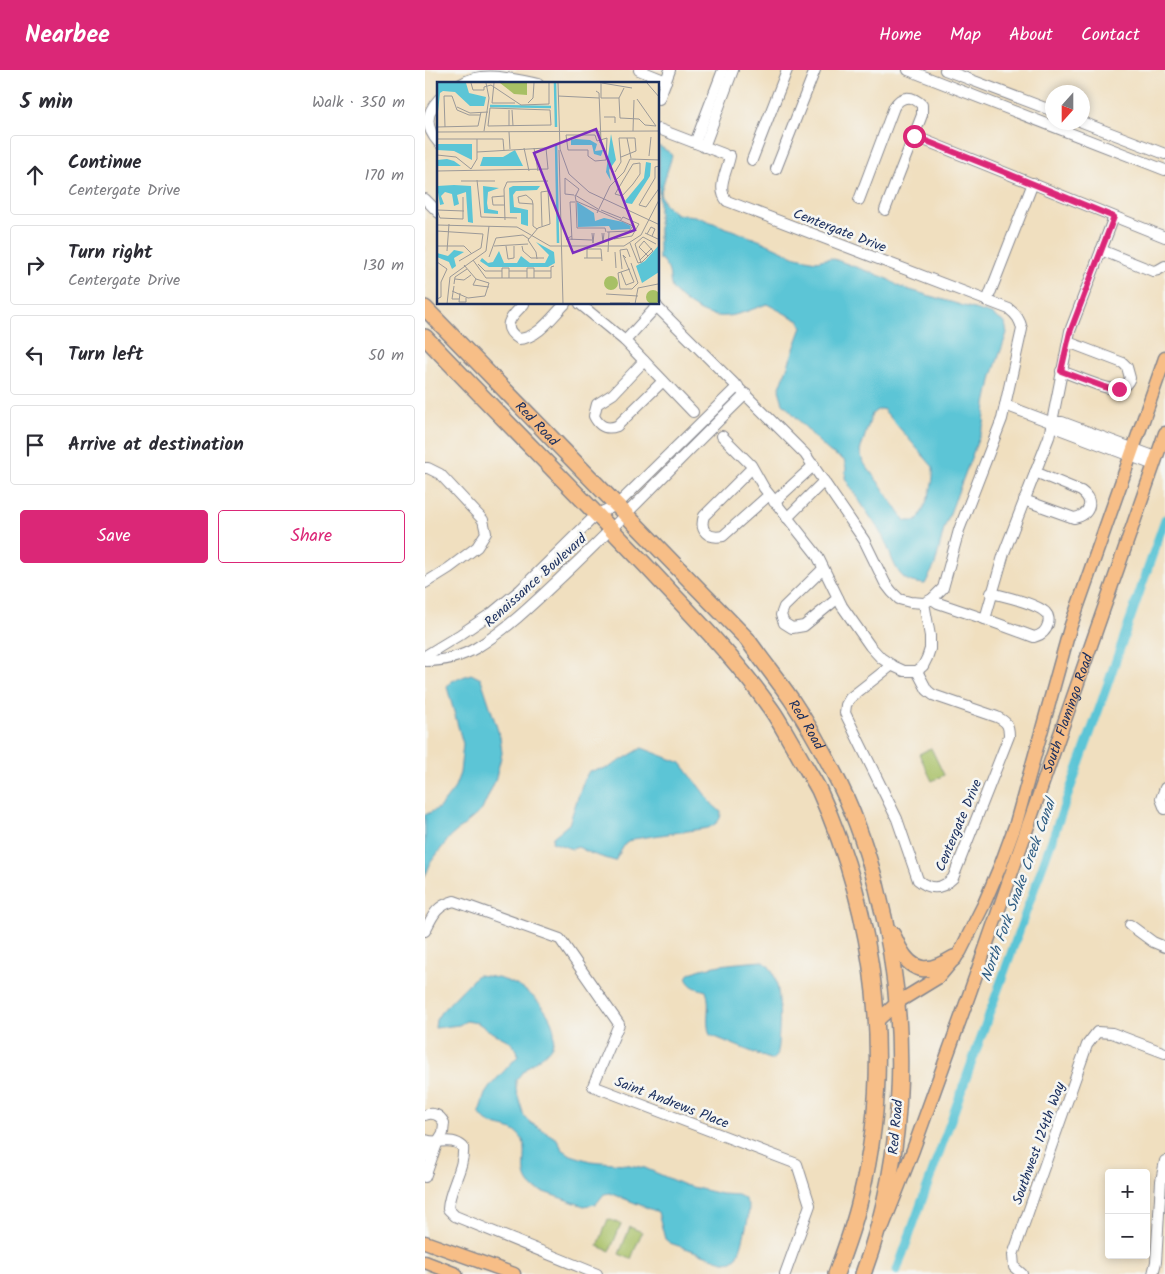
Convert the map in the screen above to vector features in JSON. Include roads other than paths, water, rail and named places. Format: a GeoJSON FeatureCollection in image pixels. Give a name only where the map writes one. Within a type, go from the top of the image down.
{"type":"FeatureCollection","features":[{"type":"Feature","properties":{"kind":"highway","name":"Red Road"},"geometry":{"type":"LineString","coordinates":[[425,308],[747,639],[792,700],[835,775],[852,811],[868,856],[886,925],[898,1002],[900,1080],[891,1168],[884,1205],[864,1272]]}},
{"type":"Feature","properties":{"kind":"highway","name":"Red Road"},"geometry":{"type":"LineString","coordinates":[[425,337],[612,529],[728,653],[773,711],[817,787],[848,864],[863,918],[877,1021],[877,1076],[868,1162],[860,1201],[836,1274]]}},
{"type":"Feature","properties":{"kind":"highway"},"geometry":{"type":"LineString","coordinates":[[886,925],[906,959],[915,967],[928,970],[940,967],[954,958]]}},
{"type":"Feature","properties":{"kind":"main road","name":"South Flamingo Road"},"geometry":{"type":"LineString","coordinates":[[877,1021],[898,1002],[939,977],[960,952],[984,904],[1016,823],[1070,628],[1165,358]]}},
{"type":"Feature","properties":{"kind":"main road","name":"South Flamingo Road"},"geometry":{"type":"LineString","coordinates":[[864,1272],[913,1150],[1165,433]]}},
{"type":"Feature","properties":{"kind":"main road"},"geometry":{"type":"LineString","coordinates":[[425,1242],[514,1274]]}},
{"type":"Feature","properties":{"kind":"main road"},"geometry":{"type":"LineString","coordinates":[[425,1262],[456,1274]]}},
{"type":"Feature","properties":{"kind":"street"},"geometry":{"type":"LineString","coordinates":[[461,70],[463,82],[491,76],[526,82]]}},
{"type":"Feature","properties":{"kind":"street"},"geometry":{"type":"LineString","coordinates":[[639,70],[666,81]]}},
{"type":"Feature","properties":{"kind":"street"},"geometry":{"type":"LineString","coordinates":[[660,97],[670,70]]}},
{"type":"Feature","properties":{"kind":"street"},"geometry":{"type":"LineString","coordinates":[[718,97],[723,70]]}},
{"type":"Feature","properties":{"kind":"street"},"geometry":{"type":"LineString","coordinates":[[699,145],[718,97],[733,70]]}},
{"type":"Feature","properties":{"kind":"street"},"geometry":{"type":"LineString","coordinates":[[752,160],[787,70]]}},
{"type":"Feature","properties":{"kind":"street"},"geometry":{"type":"LineString","coordinates":[[777,169],[815,70]]}},
{"type":"Feature","properties":{"kind":"street"},"geometry":{"type":"LineString","coordinates":[[908,70],[1165,170]]}},
{"type":"Feature","properties":{"kind":"street"},"geometry":{"type":"LineString","coordinates":[[945,70],[1045,108]]}},
{"type":"Feature","properties":{"kind":"street"},"geometry":{"type":"LineString","coordinates":[[859,200],[894,106],[907,97],[913,97],[922,105],[922,115],[885,210]]}},
{"type":"Feature","properties":{"kind":"street"},"geometry":{"type":"LineString","coordinates":[[437,101],[429,108],[425,118],[429,132],[437,141]]}},
{"type":"Feature","properties":{"kind":"street"},"geometry":{"type":"LineString","coordinates":[[1090,125],[1165,154]]}},
{"type":"Feature","properties":{"kind":"street","name":"Centergate Drive"},"geometry":{"type":"LineString","coordinates":[[660,129],[727,155],[721,190],[727,202],[1009,309],[1016,314],[1022,329],[1002,419],[959,530],[943,588],[928,601]]}},
{"type":"Feature","properties":{"kind":"street"},"geometry":{"type":"LineString","coordinates":[[914,136],[1165,237]]}},
{"type":"Feature","properties":{"kind":"street"},"geometry":{"type":"LineString","coordinates":[[987,301],[1033,183]]}},
{"type":"Feature","properties":{"kind":"street"},"geometry":{"type":"LineString","coordinates":[[425,199],[437,211]]}},
{"type":"Feature","properties":{"kind":"street"},"geometry":{"type":"LineString","coordinates":[[985,619],[1004,553],[1049,436],[1050,422],[1070,332],[1114,217]]}},
{"type":"Feature","properties":{"kind":"street"},"geometry":{"type":"LineString","coordinates":[[1101,250],[1153,271],[1165,266]]}},
{"type":"Feature","properties":{"kind":"street"},"geometry":{"type":"LineString","coordinates":[[523,305],[511,317],[508,323],[510,331],[519,339],[527,339],[533,336],[564,305]]}},
{"type":"Feature","properties":{"kind":"street"},"geometry":{"type":"LineString","coordinates":[[581,305],[625,341],[693,412]]}},
{"type":"Feature","properties":{"kind":"street"},"geometry":{"type":"LineString","coordinates":[[625,341],[655,305],[739,386],[805,454],[864,540],[885,583],[899,599],[911,602],[928,601],[938,603],[1034,637],[1046,630],[1049,618],[1046,613],[1038,608],[991,594]]}},
{"type":"Feature","properties":{"kind":"street"},"geometry":{"type":"LineString","coordinates":[[1061,371],[1110,389],[1119,389],[1125,386],[1130,378],[1127,367],[1123,363],[1068,342]]}},
{"type":"Feature","properties":{"kind":"street"},"geometry":{"type":"LineString","coordinates":[[644,361],[613,394],[597,404],[594,416],[597,423],[605,428],[617,426],[663,381]]}},
{"type":"Feature","properties":{"kind":"street"},"geometry":{"type":"LineString","coordinates":[[622,509],[739,386]]}},
{"type":"Feature","properties":{"kind":"street"},"geometry":{"type":"LineString","coordinates":[[622,509],[746,394]]}},
{"type":"Feature","properties":{"kind":"street"},"geometry":{"type":"LineString","coordinates":[[1005,405],[1050,422],[1059,429],[1083,434],[1155,461]]}},
{"type":"Feature","properties":{"kind":"street"},"geometry":{"type":"LineString","coordinates":[[722,436],[752,468],[772,498],[817,555],[838,598],[870,646],[881,658],[904,671],[917,671],[923,666],[930,649],[928,601]]}},
{"type":"Feature","properties":{"kind":"street"},"geometry":{"type":"LineString","coordinates":[[752,468],[703,516],[701,523],[703,530],[708,535],[716,538],[723,536],[814,465]]}},
{"type":"Feature","properties":{"kind":"street"},"geometry":{"type":"LineString","coordinates":[[425,583],[477,547],[486,533],[483,520],[440,474],[426,468]]}},
{"type":"Feature","properties":{"kind":"street"},"geometry":{"type":"LineString","coordinates":[[1025,500],[1074,518],[1082,517],[1087,512],[1089,500],[1086,494],[1035,472]]}},
{"type":"Feature","properties":{"kind":"street"},"geometry":{"type":"LineString","coordinates":[[787,518],[824,481]]}},
{"type":"Feature","properties":{"kind":"street","name":"Renaissance Boulevard"},"geometry":{"type":"LineString","coordinates":[[425,656],[461,634],[520,590],[597,514],[622,509]]}},
{"type":"Feature","properties":{"kind":"street","name":"Renaissance Boulevard"},"geometry":{"type":"LineString","coordinates":[[425,661],[449,659],[475,649],[487,641],[536,601],[612,529],[622,509]]}},
{"type":"Feature","properties":{"kind":"street"},"geometry":{"type":"LineString","coordinates":[[823,569],[784,607],[781,615],[784,623],[792,628],[803,626],[838,598]]}},
{"type":"Feature","properties":{"kind":"street","name":"Centergate Drive"},"geometry":{"type":"LineString","coordinates":[[892,665],[849,698],[845,713],[897,819],[918,880],[926,887],[937,888],[947,884],[953,878],[1009,736],[1009,726],[1004,720],[997,717],[933,695],[927,690],[917,671]]}},
{"type":"Feature","properties":{"kind":"street"},"geometry":{"type":"LineString","coordinates":[[1165,788],[1161,799],[1165,809]]}},
{"type":"Feature","properties":{"kind":"street","name":"Saint Andrews Place"},"geometry":{"type":"LineString","coordinates":[[425,931],[436,911],[443,904],[454,901],[560,939],[619,1024],[593,1086],[797,1164],[810,1205],[785,1274]]}},
{"type":"Feature","properties":{"kind":"street"},"geometry":{"type":"LineString","coordinates":[[1130,925],[1153,942],[1165,947]]}},
{"type":"Feature","properties":{"kind":"street","name":"Southwest 124th Way"},"geometry":{"type":"LineString","coordinates":[[1022,1274],[1014,1267],[1013,1255],[1087,1045],[1097,1032],[1112,1033],[1165,1053]]}},
{"type":"Feature","properties":{"kind":"street"},"geometry":{"type":"LineString","coordinates":[[425,1115],[436,1114],[444,1123],[443,1133],[431,1141],[425,1156]]}},
{"type":"Feature","properties":{"kind":"street"},"geometry":{"type":"LineString","coordinates":[[431,1141],[449,1140],[457,1142],[463,1147],[464,1155],[448,1199],[448,1209],[455,1216],[597,1274]]}},
{"type":"Feature","properties":{"kind":"street"},"geometry":{"type":"LineString","coordinates":[[425,1177],[431,1141]]}},
{"type":"Feature","properties":{"kind":"street"},"geometry":{"type":"LineString","coordinates":[[1153,1274],[1156,1262],[1161,1182],[1165,1161]]}},
{"type":"Feature","properties":{"kind":"water"},"geometry":{"type":"Polygon","coordinates":[[[660,147],[672,156],[660,194],[660,147]]]}},
{"type":"Feature","properties":{"kind":"water"},"geometry":{"type":"Polygon","coordinates":[[[660,194],[664,204],[676,214],[695,216],[761,241],[796,257],[816,261],[831,258],[886,278],[900,287],[991,314],[1005,323],[1007,333],[992,376],[984,424],[944,529],[935,565],[925,584],[908,580],[899,573],[883,537],[845,478],[846,468],[844,460],[830,452],[819,442],[783,403],[779,390],[802,327],[799,321],[767,304],[728,316],[709,314],[700,310],[682,299],[674,291],[671,286],[668,269],[661,259],[660,194]],[[883,409],[877,410],[872,414],[860,451],[863,462],[905,521],[917,521],[927,502],[933,467],[883,409]]]}},
{"type":"Feature","properties":{"kind":"water"},"geometry":{"type":"Polygon","coordinates":[[[471,674],[481,679],[500,737],[502,753],[495,781],[482,810],[450,837],[431,862],[425,877],[425,815],[439,808],[454,789],[460,773],[463,744],[447,687],[452,681],[471,674]]]}},
{"type":"Feature","properties":{"kind":"water"},"geometry":{"type":"Polygon","coordinates":[[[642,748],[681,763],[713,805],[721,812],[718,822],[708,828],[633,839],[625,844],[615,861],[592,854],[578,847],[572,849],[552,842],[553,837],[569,824],[583,782],[589,771],[608,768],[642,748]]]}},
{"type":"Feature","properties":{"kind":"water"},"geometry":{"type":"Polygon","coordinates":[[[762,961],[770,967],[778,990],[779,1033],[777,1055],[772,1060],[710,1035],[706,991],[691,985],[686,977],[701,969],[762,961]]]}},
{"type":"Feature","properties":{"kind":"water"},"geometry":{"type":"Polygon","coordinates":[[[477,975],[503,980],[525,990],[545,1011],[553,1028],[554,1037],[550,1048],[525,1069],[516,1080],[516,1089],[524,1116],[531,1123],[557,1139],[562,1149],[571,1155],[590,1161],[645,1168],[684,1185],[721,1194],[738,1195],[744,1198],[749,1206],[748,1219],[737,1257],[732,1261],[726,1262],[670,1243],[665,1239],[658,1212],[610,1193],[604,1194],[596,1204],[584,1206],[535,1189],[529,1183],[525,1169],[525,1148],[519,1135],[515,1131],[488,1122],[479,1112],[485,1094],[518,1056],[517,1050],[509,1041],[478,1023],[466,1021],[459,1025],[435,1028],[436,1020],[441,1012],[477,975]]]}},
{"type":"Feature","properties":{"kind":"waterway","name":"North Fork Snake Creek Canal"},"geometry":{"type":"LineString","coordinates":[[897,1270],[1099,709],[1165,519]]}}]}
